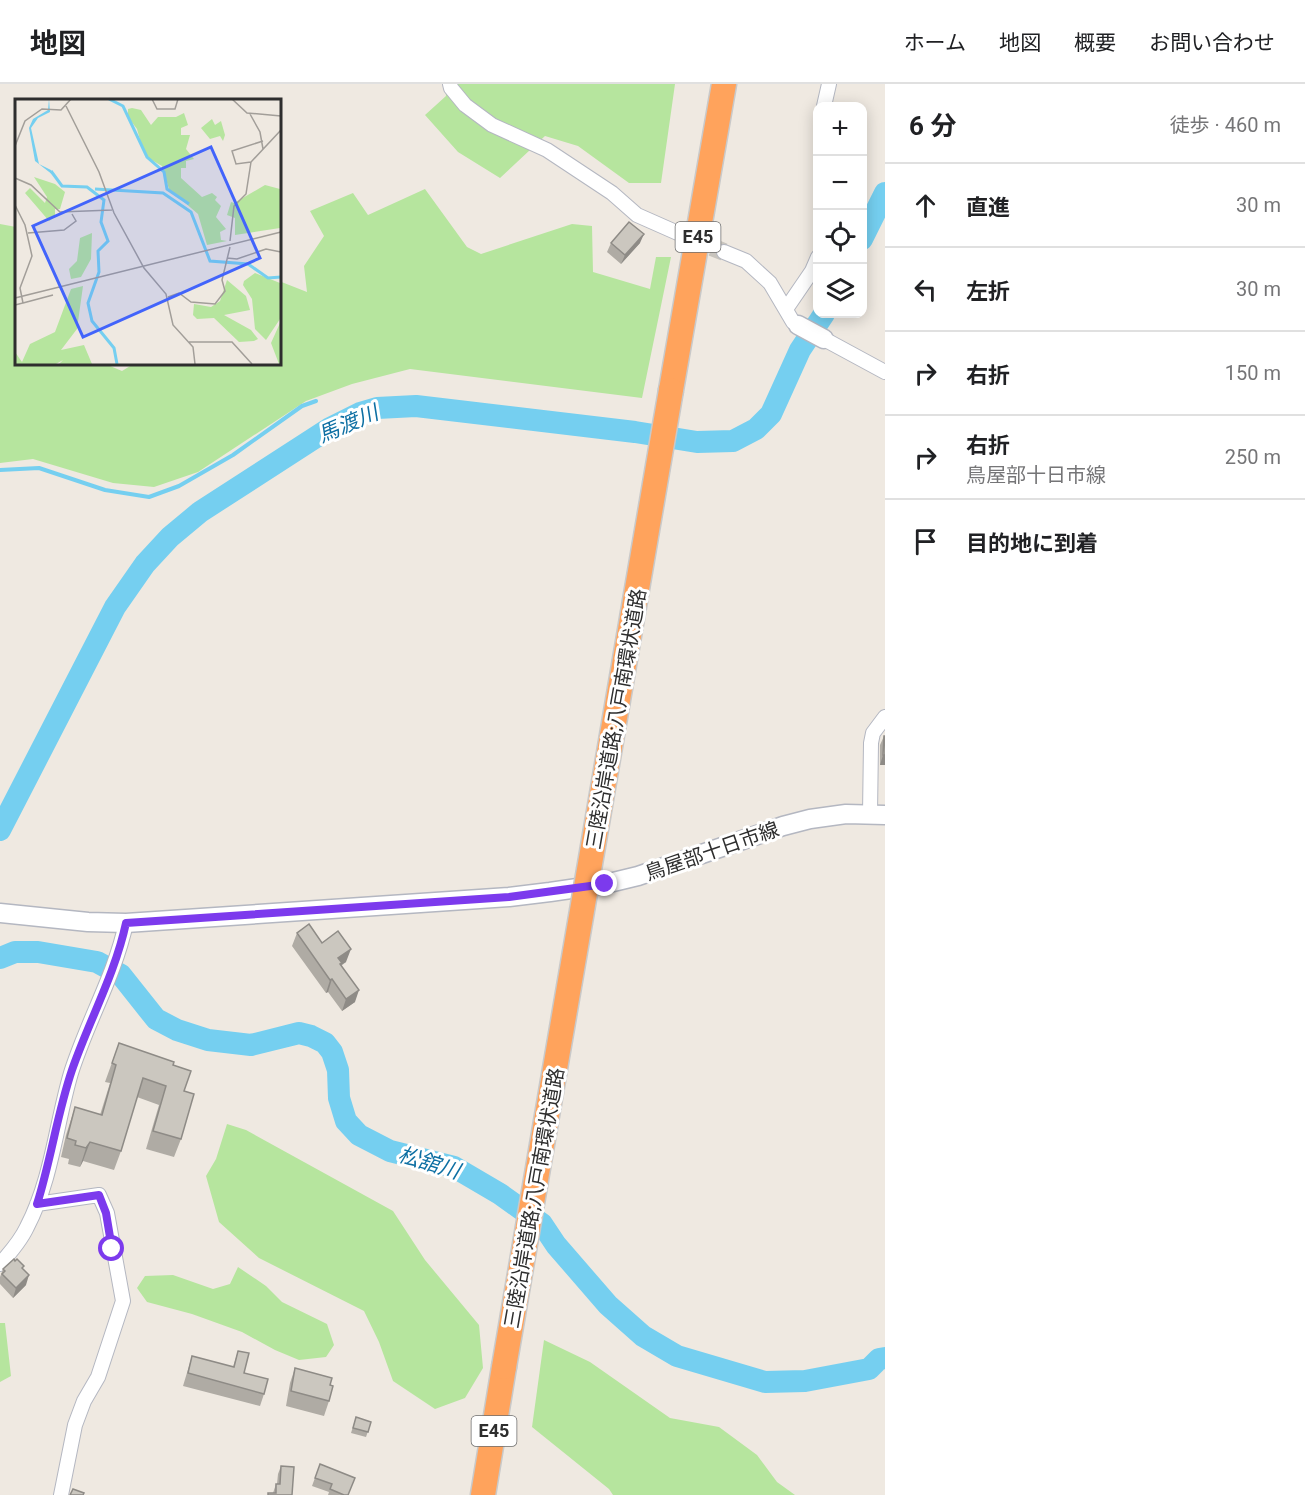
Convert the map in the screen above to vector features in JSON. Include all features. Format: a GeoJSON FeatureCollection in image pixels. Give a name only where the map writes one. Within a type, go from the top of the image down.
{"type":"FeatureCollection","features":[{"type":"Feature","properties":{"kind":"highway","name":"三陸沿岸道路;八戸南環状道路"},"geometry":{"type":"LineString","coordinates":[[483,1495],[724,84]]}},
{"type":"Feature","properties":{"kind":"main road"},"geometry":{"type":"LineString","coordinates":[[798,325],[824,339]]}},
{"type":"Feature","properties":{"kind":"main road","name":"鳥屋部十日市線"},"geometry":{"type":"LineString","coordinates":[[0,913],[88,922],[126,923],[509,897],[605,884],[638,876],[783,826],[810,819],[846,814],[878,814]]}},
{"type":"Feature","properties":{"kind":"street"},"geometry":{"type":"LineString","coordinates":[[450,84],[465,105],[492,125],[547,150],[612,193],[637,215],[680,234]]}},
{"type":"Feature","properties":{"kind":"street"},"geometry":{"type":"LineString","coordinates":[[825,102],[829,84]]}},
{"type":"Feature","properties":{"kind":"street"},"geometry":{"type":"LineString","coordinates":[[724,252],[746,261],[770,283],[793,322],[798,325]]}},
{"type":"Feature","properties":{"kind":"street"},"geometry":{"type":"LineString","coordinates":[[786,309],[815,264]]}},
{"type":"Feature","properties":{"kind":"street"},"geometry":{"type":"LineString","coordinates":[[824,339],[885,372]]}},
{"type":"Feature","properties":{"kind":"street"},"geometry":{"type":"LineString","coordinates":[[878,814],[871,742],[873,733],[885,717]]}},
{"type":"Feature","properties":{"kind":"street"},"geometry":{"type":"LineString","coordinates":[[0,1264],[27,1229],[37,1204],[48,1171],[71,1073],[117,957],[126,923]]}},
{"type":"Feature","properties":{"kind":"street"},"geometry":{"type":"LineString","coordinates":[[37,1204],[99,1195],[106,1213],[123,1302],[98,1377],[84,1401],[75,1425],[61,1495]]}},
{"type":"Feature","properties":{"kind":"green space"},"geometry":{"type":"Polygon","coordinates":[[[445,84],[675,84],[661,183],[629,183],[578,146],[545,136],[500,178],[458,152],[425,115],[446,96],[445,84]]]}},
{"type":"Feature","properties":{"kind":"green space"},"geometry":{"type":"Polygon","coordinates":[[[425,189],[467,247],[481,254],[572,224],[592,226],[593,272],[650,289],[656,257],[671,257],[642,398],[410,369],[352,384],[306,401],[198,472],[154,487],[113,483],[33,459],[0,463],[0,224],[15,227],[15,364],[105,364],[122,371],[133,364],[280,364],[280,281],[307,292],[304,266],[324,236],[310,211],[353,193],[368,215],[425,189]]]}},
{"type":"Feature","properties":{"kind":"green space"},"geometry":{"type":"Polygon","coordinates":[[[227,1124],[246,1130],[393,1211],[425,1260],[479,1325],[483,1368],[465,1398],[435,1409],[393,1381],[379,1342],[364,1311],[259,1258],[219,1222],[206,1176],[216,1159],[227,1124]]]}},
{"type":"Feature","properties":{"kind":"green space"},"geometry":{"type":"Polygon","coordinates":[[[238,1267],[266,1286],[282,1302],[327,1324],[334,1345],[326,1357],[299,1360],[242,1332],[192,1314],[147,1302],[137,1288],[145,1276],[173,1275],[213,1289],[230,1284],[238,1267]]]}},
{"type":"Feature","properties":{"kind":"green space"},"geometry":{"type":"Polygon","coordinates":[[[0,1323],[5,1323],[11,1376],[0,1382],[0,1323]]]}},
{"type":"Feature","properties":{"kind":"green space"},"geometry":{"type":"Polygon","coordinates":[[[544,1340],[590,1362],[670,1418],[719,1427],[757,1455],[777,1482],[795,1495],[613,1495],[609,1489],[532,1427],[544,1340]]]}},
{"type":"Feature","properties":{"kind":"building"},"geometry":{"type":"Polygon","coordinates":[[[629,222],[644,234],[625,255],[611,243],[629,222]]]}},
{"type":"Feature","properties":{"kind":"building"},"geometry":{"type":"Polygon","coordinates":[[[884,736],[885,755],[883,755],[884,736]]]}},
{"type":"Feature","properties":{"kind":"building"},"geometry":{"type":"Polygon","coordinates":[[[309,924],[322,943],[338,931],[351,949],[338,958],[359,990],[346,999],[297,933],[309,924]]]}},
{"type":"Feature","properties":{"kind":"building"},"geometry":{"type":"Polygon","coordinates":[[[119,1043],[174,1062],[173,1065],[191,1071],[184,1091],[194,1094],[181,1139],[153,1131],[166,1086],[143,1078],[121,1151],[90,1142],[86,1148],[75,1145],[76,1141],[67,1138],[75,1107],[102,1115],[116,1065],[112,1063],[119,1043]]]}},
{"type":"Feature","properties":{"kind":"building"},"geometry":{"type":"Polygon","coordinates":[[[14,1259],[24,1266],[22,1268],[29,1275],[16,1288],[2,1274],[5,1271],[3,1269],[14,1259]]]}},
{"type":"Feature","properties":{"kind":"building"},"geometry":{"type":"Polygon","coordinates":[[[238,1351],[249,1353],[244,1373],[268,1379],[264,1394],[188,1373],[192,1356],[234,1367],[238,1351]]]}},
{"type":"Feature","properties":{"kind":"building"},"geometry":{"type":"Polygon","coordinates":[[[295,1368],[332,1378],[330,1385],[333,1386],[329,1401],[291,1391],[295,1368]]]}},
{"type":"Feature","properties":{"kind":"building"},"geometry":{"type":"Polygon","coordinates":[[[356,1417],[371,1422],[368,1432],[353,1428],[356,1417]]]}},
{"type":"Feature","properties":{"kind":"building"},"geometry":{"type":"Polygon","coordinates":[[[320,1464],[355,1478],[348,1495],[330,1489],[332,1484],[315,1478],[320,1464]]]}},
{"type":"Feature","properties":{"kind":"building"},"geometry":{"type":"Polygon","coordinates":[[[281,1466],[294,1467],[292,1495],[268,1495],[268,1493],[276,1493],[276,1484],[280,1484],[281,1466]]]}},
{"type":"Feature","properties":{"kind":"building"},"geometry":{"type":"Polygon","coordinates":[[[73,1489],[84,1493],[83,1495],[70,1495],[73,1489]]]}},
{"type":"Feature","properties":{"kind":"waterway","name":"馬渡川"},"geometry":{"type":"LineString","coordinates":[[867,229],[885,193]]}},
{"type":"Feature","properties":{"kind":"waterway","name":"馬渡川"},"geometry":{"type":"LineString","coordinates":[[0,830],[115,607],[145,564],[170,537],[200,512],[330,428],[360,413],[377,408],[416,406],[635,432],[697,442],[733,441],[756,429],[771,414],[800,350],[821,318]]}},
{"type":"Feature","properties":{"kind":"waterway"},"geometry":{"type":"LineString","coordinates":[[0,470],[39,468],[105,490],[149,497],[179,486],[233,455],[302,406],[316,401]]}},
{"type":"Feature","properties":{"kind":"waterway","name":"松舘川"},"geometry":{"type":"LineString","coordinates":[[0,958],[15,952],[38,952],[97,962],[121,975],[156,1019],[177,1030],[208,1040],[251,1045],[299,1033],[325,1043],[332,1052],[338,1070],[339,1098],[346,1121],[359,1135],[390,1151],[454,1167],[500,1194],[542,1224],[556,1245],[608,1305],[643,1336],[677,1356],[765,1382],[805,1381],[869,1369],[879,1359],[885,1358]]}},
{"type":"Feature","properties":{"kind":"tunnel"},"geometry":{"type":"LineString","coordinates":[[687,237],[724,252]]}},
{"type":"Feature","properties":{"kind":"route"},"geometry":{"type":"LineString","coordinates":[[112,1249],[106,1213],[99,1195],[37,1204],[48,1171],[71,1073],[119,953],[126,923],[509,897],[605,884]]}}]}
